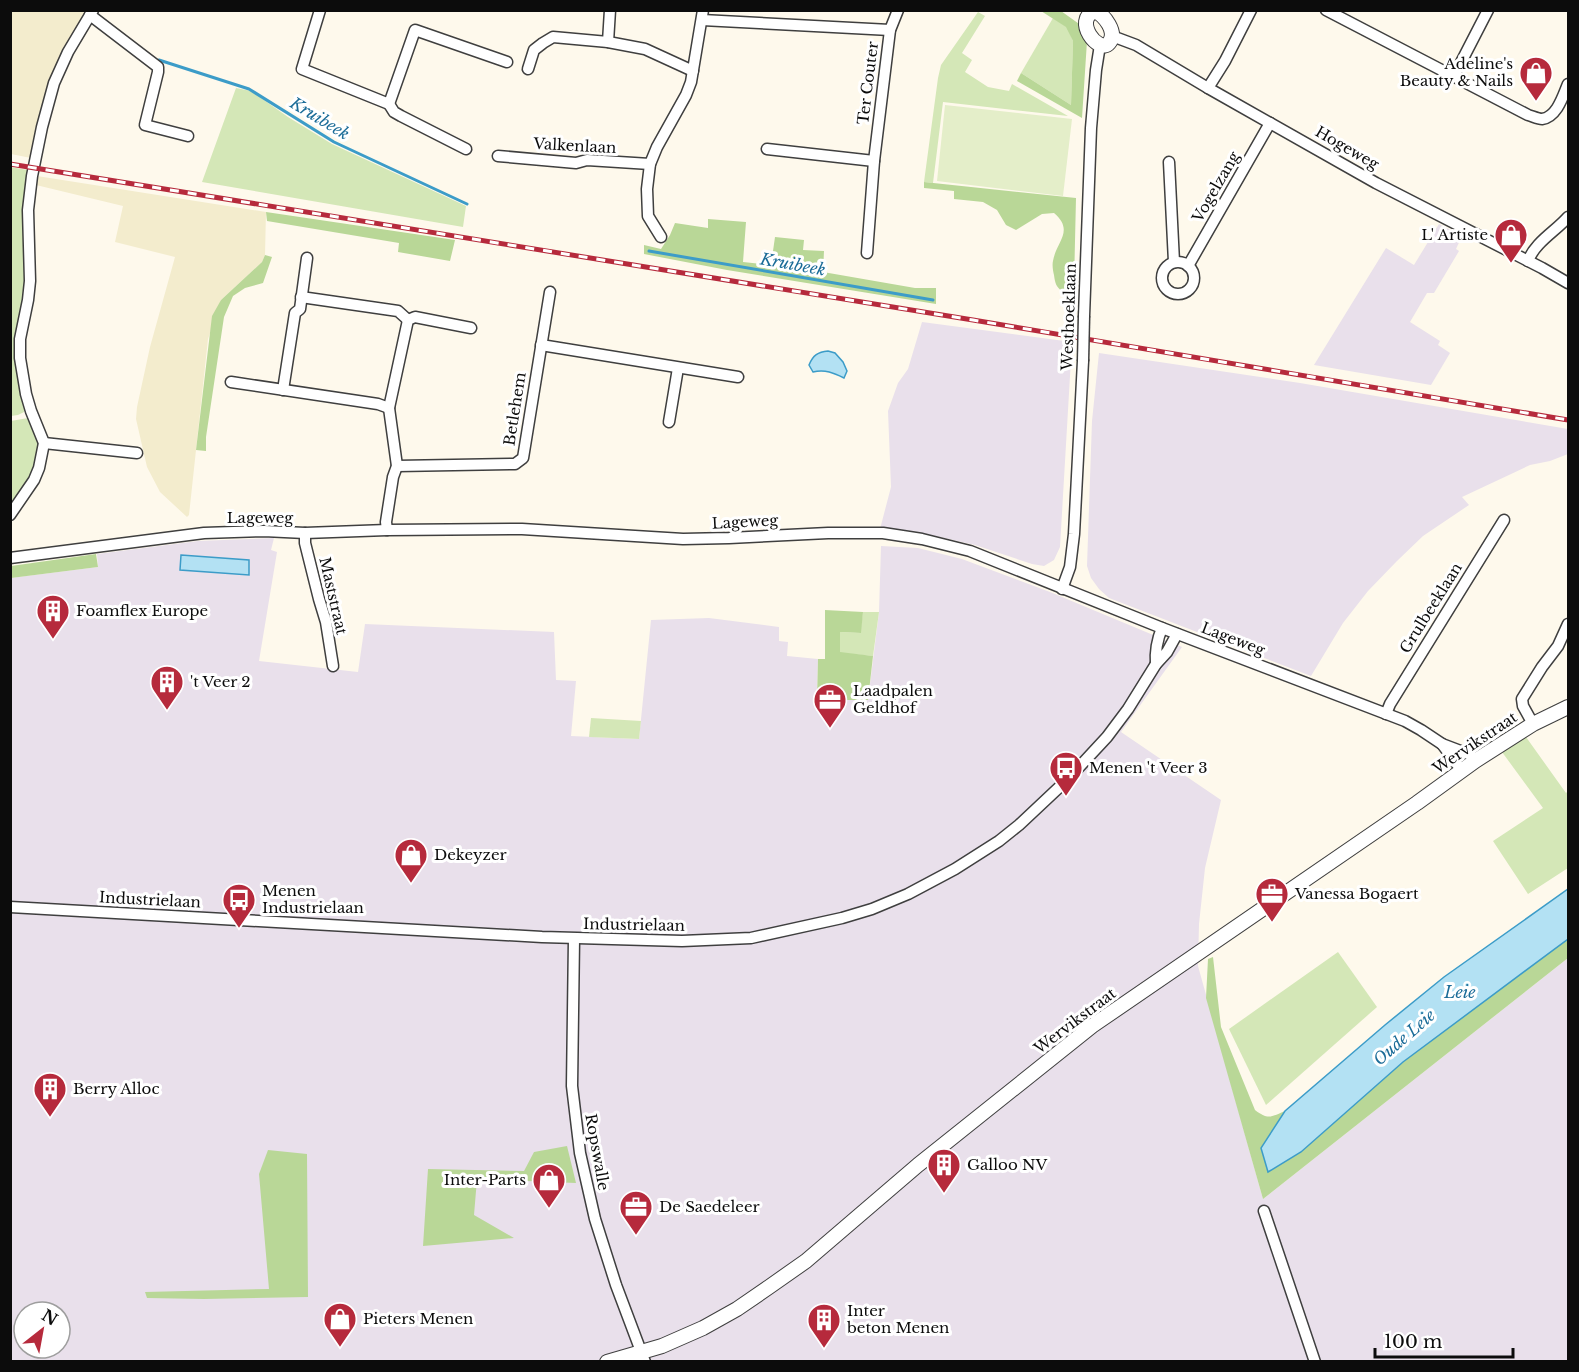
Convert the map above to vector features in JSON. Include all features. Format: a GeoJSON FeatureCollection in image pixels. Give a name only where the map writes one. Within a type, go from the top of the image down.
{"type":"FeatureCollection","features":[{"type":"Feature","properties":{"kind":"street"},"geometry":{"type":"LineString","coordinates":[[320,10],[302,69],[389,104],[394,112],[466,149]]}},
{"type":"Feature","properties":{"kind":"street"},"geometry":{"type":"LineString","coordinates":[[608,42],[610,10]]}},
{"type":"Feature","properties":{"kind":"street","name":"Ter Couter"},"geometry":{"type":"LineString","coordinates":[[867,253],[874,161],[890,30],[897,10]]}},
{"type":"Feature","properties":{"kind":"street"},"geometry":{"type":"LineString","coordinates":[[1208,88],[1225,61],[1251,10]]}},
{"type":"Feature","properties":{"kind":"street"},"geometry":{"type":"LineString","coordinates":[[1326,10],[1528,115],[1541,119],[1551,116],[1569,84]]}},
{"type":"Feature","properties":{"kind":"street"},"geometry":{"type":"LineString","coordinates":[[1454,76],[1488,10]]}},
{"type":"Feature","properties":{"kind":"street"},"geometry":{"type":"LineString","coordinates":[[10,515],[34,480],[44,443],[26,394],[20,358],[20,339],[30,281],[29,192],[37,148],[51,94],[68,52],[92,13],[158,67],[145,125],[188,136]]}},
{"type":"Feature","properties":{"kind":"street"},"geometry":{"type":"LineString","coordinates":[[1092,13],[1106,20],[1112,36],[1110,42],[1105,45],[1100,45],[1092,38],[1087,26],[1092,13]]}},
{"type":"Feature","properties":{"kind":"street"},"geometry":{"type":"LineString","coordinates":[[661,237],[648,216],[647,189],[650,164],[686,94],[693,71],[702,15],[890,30]]}},
{"type":"Feature","properties":{"kind":"street"},"geometry":{"type":"LineString","coordinates":[[389,104],[415,30],[507,62]]}},
{"type":"Feature","properties":{"kind":"street"},"geometry":{"type":"LineString","coordinates":[[528,69],[534,50],[553,36],[645,49],[693,71]]}},
{"type":"Feature","properties":{"kind":"street","name":"Hogeweg"},"geometry":{"type":"LineString","coordinates":[[1112,36],[1136,45],[1384,188],[1569,283]]}},
{"type":"Feature","properties":{"kind":"street","name":"Westhoeklaan"},"geometry":{"type":"LineString","coordinates":[[1062,588],[1071,567],[1074,534],[1091,128],[1100,45]]}},
{"type":"Feature","properties":{"kind":"street","name":"Vogelzang"},"geometry":{"type":"LineString","coordinates":[[1169,162],[1174,262],[1165,268],[1162,276],[1164,287],[1173,293],[1180,294],[1186,292],[1193,283],[1193,272],[1188,266],[1270,123]]}},
{"type":"Feature","properties":{"kind":"street"},"geometry":{"type":"LineString","coordinates":[[767,149],[874,161]]}},
{"type":"Feature","properties":{"kind":"street","name":"Valkenlaan"},"geometry":{"type":"LineString","coordinates":[[498,156],[576,163],[587,160],[650,164]]}},
{"type":"Feature","properties":{"kind":"street"},"geometry":{"type":"LineString","coordinates":[[1528,261],[1551,232],[1560,227],[1569,217]]}},
{"type":"Feature","properties":{"kind":"street"},"geometry":{"type":"LineString","coordinates":[[283,390],[295,313],[300,309],[307,258]]}},
{"type":"Feature","properties":{"kind":"street"},"geometry":{"type":"LineString","coordinates":[[1174,262],[1188,266]]}},
{"type":"Feature","properties":{"kind":"street","name":"Betlehem"},"geometry":{"type":"LineString","coordinates":[[397,466],[515,464],[523,458],[550,292]]}},
{"type":"Feature","properties":{"kind":"street"},"geometry":{"type":"LineString","coordinates":[[301,297],[398,311],[408,320]]}},
{"type":"Feature","properties":{"kind":"street"},"geometry":{"type":"LineString","coordinates":[[408,320],[415,317],[471,328]]}},
{"type":"Feature","properties":{"kind":"street"},"geometry":{"type":"LineString","coordinates":[[387,530],[386,522],[393,477],[397,466],[389,408],[408,320]]}},
{"type":"Feature","properties":{"kind":"street"},"geometry":{"type":"LineString","coordinates":[[541,345],[738,377]]}},
{"type":"Feature","properties":{"kind":"street"},"geometry":{"type":"LineString","coordinates":[[669,422],[678,368]]}},
{"type":"Feature","properties":{"kind":"street"},"geometry":{"type":"LineString","coordinates":[[231,382],[378,404],[389,408]]}},
{"type":"Feature","properties":{"kind":"street"},"geometry":{"type":"LineString","coordinates":[[44,443],[137,453]]}},
{"type":"Feature","properties":{"kind":"street","name":"Grulbeeklaan"},"geometry":{"type":"LineString","coordinates":[[1386,714],[1504,520]]}},
{"type":"Feature","properties":{"kind":"street","name":"Lageweg"},"geometry":{"type":"LineString","coordinates":[[10,558],[204,533],[264,531],[305,533],[522,529],[672,539],[883,533],[922,539],[970,551],[1177,634],[1405,721],[1442,744],[1471,755],[1475,761]]}},
{"type":"Feature","properties":{"kind":"street","name":"Maststraat"},"geometry":{"type":"LineString","coordinates":[[305,533],[305,543],[326,622],[333,666]]}},
{"type":"Feature","properties":{"kind":"street"},"geometry":{"type":"LineString","coordinates":[[1533,724],[1523,706],[1522,699],[1558,646],[1569,624]]}},
{"type":"Feature","properties":{"kind":"street","name":"Industrielaan"},"geometry":{"type":"LineString","coordinates":[[1156,664],[1157,640],[1162,628]]}},
{"type":"Feature","properties":{"kind":"street","name":"Industrielaan"},"geometry":{"type":"LineString","coordinates":[[10,907],[574,939],[682,942],[751,938],[842,918],[908,894],[955,869],[999,841],[1044,803],[1107,737],[1128,709],[1156,664],[1167,652],[1177,634]]}},
{"type":"Feature","properties":{"kind":"street","name":"Wervikstraat"},"geometry":{"type":"LineString","coordinates":[[607,1362],[643,1357],[703,1328],[770,1287],[806,1261],[918,1165],[1092,1026],[1475,761],[1533,724],[1569,708]]}},
{"type":"Feature","properties":{"kind":"street","name":"Lageweg"},"geometry":{"type":"LineString","coordinates":[[1442,744],[1462,771]]}},
{"type":"Feature","properties":{"kind":"street","name":"Ropswalle"},"geometry":{"type":"LineString","coordinates":[[574,939],[572,1086],[580,1153],[595,1219],[616,1285],[643,1357]]}},
{"type":"Feature","properties":{"kind":"street"},"geometry":{"type":"LineString","coordinates":[[1264,1211],[1315,1362]]}},
{"type":"Feature","properties":{"kind":"shaded area"},"geometry":{"type":"Polygon","coordinates":[[[10,11],[87,11],[69,40],[50,82],[31,158],[11,154],[10,11]]]}},
{"type":"Feature","properties":{"kind":"shaded area"},"geometry":{"type":"Polygon","coordinates":[[[37,176],[266,212],[265,255],[262,262],[221,300],[208,339],[187,517],[160,492],[147,467],[136,419],[150,347],[175,257],[115,242],[123,206],[36,185],[37,176]]]}},
{"type":"Feature","properties":{"kind":"shaded area"},"geometry":{"type":"Polygon","coordinates":[[[1439,224],[1462,236],[1456,249],[1459,251],[1434,293],[1427,293],[1410,322],[1440,341],[1438,345],[1450,353],[1431,385],[1314,365],[1386,248],[1414,265],[1439,224]]]}},
{"type":"Feature","properties":{"kind":"shaded area"},"geometry":{"type":"Polygon","coordinates":[[[922,322],[1072,342],[1060,547],[1054,560],[1044,566],[975,545],[918,532],[880,529],[891,487],[888,411],[898,383],[908,369],[922,322]]]}},
{"type":"Feature","properties":{"kind":"shaded area"},"geometry":{"type":"Polygon","coordinates":[[[1099,353],[1300,383],[1568,429],[1568,454],[1530,465],[1462,497],[1469,505],[1423,536],[1368,591],[1343,623],[1311,676],[1109,598],[1091,578],[1087,566],[1092,421],[1099,353]]]}},
{"type":"Feature","properties":{"kind":"shaded area"},"geometry":{"type":"Polygon","coordinates":[[[274,538],[271,550],[277,552],[259,661],[358,672],[365,624],[554,632],[556,680],[576,681],[571,736],[639,739],[651,620],[709,618],[779,627],[779,641],[788,642],[787,656],[818,659],[817,700],[868,700],[879,612],[881,546],[918,548],[962,559],[1050,592],[1182,647],[1121,732],[1221,800],[1205,868],[1199,924],[1198,966],[1263,1199],[1568,958],[1568,1361],[11,1361],[10,578],[98,567],[97,554],[198,541],[274,538]]]}},
{"type":"Feature","properties":{"kind":"green space"},"geometry":{"type":"Polygon","coordinates":[[[1041,11],[1061,11],[1082,26],[1087,41],[1082,118],[1017,81],[1021,73],[1071,105],[1073,41],[1066,27],[1041,11]]]}},
{"type":"Feature","properties":{"kind":"green space"},"geometry":{"type":"Polygon","coordinates":[[[978,12],[985,16],[962,53],[972,60],[965,72],[988,87],[1009,91],[1012,84],[1068,116],[943,102],[933,183],[924,182],[941,65],[978,12]]]}},
{"type":"Feature","properties":{"kind":"green space"},"geometry":{"type":"Polygon","coordinates":[[[1053,18],[1067,27],[1073,41],[1071,105],[1021,73],[1053,18]]]}},
{"type":"Feature","properties":{"kind":"green space"},"geometry":{"type":"Polygon","coordinates":[[[236,88],[251,91],[332,144],[466,206],[463,227],[202,182],[236,88]]]}},
{"type":"Feature","properties":{"kind":"green space"},"geometry":{"type":"Polygon","coordinates":[[[945,105],[1072,119],[1063,196],[937,181],[945,105]]]}},
{"type":"Feature","properties":{"kind":"green space"},"geometry":{"type":"Polygon","coordinates":[[[10,167],[28,170],[23,231],[26,270],[23,302],[25,408],[24,412],[11,416],[10,167]]]}},
{"type":"Feature","properties":{"kind":"green space"},"geometry":{"type":"Polygon","coordinates":[[[924,182],[1076,198],[1074,285],[1063,292],[1055,283],[1053,263],[1064,231],[1060,219],[1054,213],[1042,214],[1016,230],[1006,225],[997,210],[983,202],[954,199],[954,191],[924,188],[924,182]]]}},
{"type":"Feature","properties":{"kind":"green space"},"geometry":{"type":"Polygon","coordinates":[[[266,212],[455,240],[450,261],[398,252],[399,243],[267,221],[266,212]]]}},
{"type":"Feature","properties":{"kind":"green space"},"geometry":{"type":"Polygon","coordinates":[[[708,219],[746,222],[743,262],[771,265],[775,237],[804,240],[803,250],[824,251],[823,272],[915,288],[936,288],[936,304],[644,254],[644,245],[661,249],[675,223],[708,228],[708,219]]]}},
{"type":"Feature","properties":{"kind":"green space"},"geometry":{"type":"Polygon","coordinates":[[[265,255],[272,257],[263,283],[245,288],[233,296],[224,317],[206,437],[206,451],[196,450],[212,316],[221,300],[262,262],[265,255]]]}},
{"type":"Feature","properties":{"kind":"green space"},"geometry":{"type":"Polygon","coordinates":[[[28,418],[32,421],[39,446],[36,467],[11,508],[11,421],[28,418]]]}},
{"type":"Feature","properties":{"kind":"green space"},"geometry":{"type":"Polygon","coordinates":[[[96,554],[98,567],[11,578],[11,566],[96,554]]]}},
{"type":"Feature","properties":{"kind":"green space"},"geometry":{"type":"Polygon","coordinates":[[[825,610],[863,612],[861,633],[840,632],[840,652],[873,656],[868,700],[817,700],[818,659],[825,659],[825,610]]]}},
{"type":"Feature","properties":{"kind":"green space"},"geometry":{"type":"Polygon","coordinates":[[[863,612],[879,612],[873,656],[840,653],[840,632],[860,633],[863,612]]]}},
{"type":"Feature","properties":{"kind":"green space"},"geometry":{"type":"Polygon","coordinates":[[[591,718],[641,721],[639,739],[589,737],[591,718]]]}},
{"type":"Feature","properties":{"kind":"green space"},"geometry":{"type":"Polygon","coordinates":[[[1526,737],[1566,793],[1568,791],[1568,868],[1528,894],[1493,841],[1543,808],[1502,752],[1526,737]]]}},
{"type":"Feature","properties":{"kind":"green space"},"geometry":{"type":"Polygon","coordinates":[[[1568,939],[1568,958],[1263,1199],[1206,998],[1208,959],[1213,957],[1221,1027],[1255,1110],[1270,1116],[1285,1111],[1261,1148],[1268,1172],[1301,1152],[1403,1062],[1568,939]]]}},
{"type":"Feature","properties":{"kind":"green space"},"geometry":{"type":"Polygon","coordinates":[[[1338,952],[1377,1007],[1266,1105],[1229,1029],[1338,952]]]}},
{"type":"Feature","properties":{"kind":"green space"},"geometry":{"type":"Polygon","coordinates":[[[567,1146],[576,1183],[477,1179],[474,1215],[514,1238],[423,1246],[428,1169],[524,1171],[534,1152],[567,1146]]]}},
{"type":"Feature","properties":{"kind":"green space"},"geometry":{"type":"Polygon","coordinates":[[[268,1150],[307,1154],[308,1297],[147,1298],[145,1292],[269,1289],[259,1174],[268,1150]]]}},
{"type":"Feature","properties":{"kind":"water"},"geometry":{"type":"Polygon","coordinates":[[[828,351],[835,353],[843,362],[847,371],[844,378],[825,371],[813,372],[809,365],[814,356],[828,351]]]}},
{"type":"Feature","properties":{"kind":"water"},"geometry":{"type":"Polygon","coordinates":[[[181,555],[249,560],[249,575],[180,570],[181,555]]]}},
{"type":"Feature","properties":{"kind":"water","name":"Leie"},"geometry":{"type":"Polygon","coordinates":[[[1568,889],[1568,939],[1403,1062],[1301,1152],[1268,1172],[1261,1148],[1285,1111],[1444,977],[1568,889]]]}},
{"type":"Feature","properties":{"kind":"waterway","name":"Kruibeek"},"geometry":{"type":"LineString","coordinates":[[159,60],[249,89],[334,142],[467,204]]}},
{"type":"Feature","properties":{"kind":"waterway","name":"Kruibeek"},"geometry":{"type":"LineString","coordinates":[[649,251],[933,300]]}},
{"type":"Feature","properties":{"kind":"railway"},"geometry":{"type":"LineString","coordinates":[[10,164],[973,320],[1568,420]]}},
{"type":"Feature","properties":{"kind":"place","name":"Adeline's Beauty & Nails"},"geometry":{"type":"Point","coordinates":[1536,102]}},
{"type":"Feature","properties":{"kind":"place","name":"L' Artiste"},"geometry":{"type":"Point","coordinates":[1511,264]}},
{"type":"Feature","properties":{"kind":"place","name":"Foamflex Europe"},"geometry":{"type":"Point","coordinates":[53,640]}},
{"type":"Feature","properties":{"kind":"place","name":"'t Veer 2"},"geometry":{"type":"Point","coordinates":[167,711]}},
{"type":"Feature","properties":{"kind":"place","name":"Laadpalen Geldhof"},"geometry":{"type":"Point","coordinates":[830,729]}},
{"type":"Feature","properties":{"kind":"place","name":"Menen 't Veer 3"},"geometry":{"type":"Point","coordinates":[1066,797]}},
{"type":"Feature","properties":{"kind":"place","name":"Dekeyzer"},"geometry":{"type":"Point","coordinates":[411,884]}},
{"type":"Feature","properties":{"kind":"place","name":"Vanessa Bogaert"},"geometry":{"type":"Point","coordinates":[1272,923]}},
{"type":"Feature","properties":{"kind":"place","name":"Menen Industrielaan"},"geometry":{"type":"Point","coordinates":[239,929]}},
{"type":"Feature","properties":{"kind":"place","name":"Berry Alloc"},"geometry":{"type":"Point","coordinates":[50,1118]}},
{"type":"Feature","properties":{"kind":"place","name":"Galloo NV"},"geometry":{"type":"Point","coordinates":[944,1194]}},
{"type":"Feature","properties":{"kind":"place","name":"Inter-Parts"},"geometry":{"type":"Point","coordinates":[549,1209]}},
{"type":"Feature","properties":{"kind":"place","name":"De Saedeleer"},"geometry":{"type":"Point","coordinates":[636,1236]}},
{"type":"Feature","properties":{"kind":"place","name":"Pieters Menen"},"geometry":{"type":"Point","coordinates":[340,1348]}},
{"type":"Feature","properties":{"kind":"place","name":"Inter beton Menen"},"geometry":{"type":"Point","coordinates":[824,1349]}},
{"type":"Feature","properties":{"kind":"water label","name":"Oude Leie"},"geometry":{"type":"Point","coordinates":[1404,1037]}}]}
